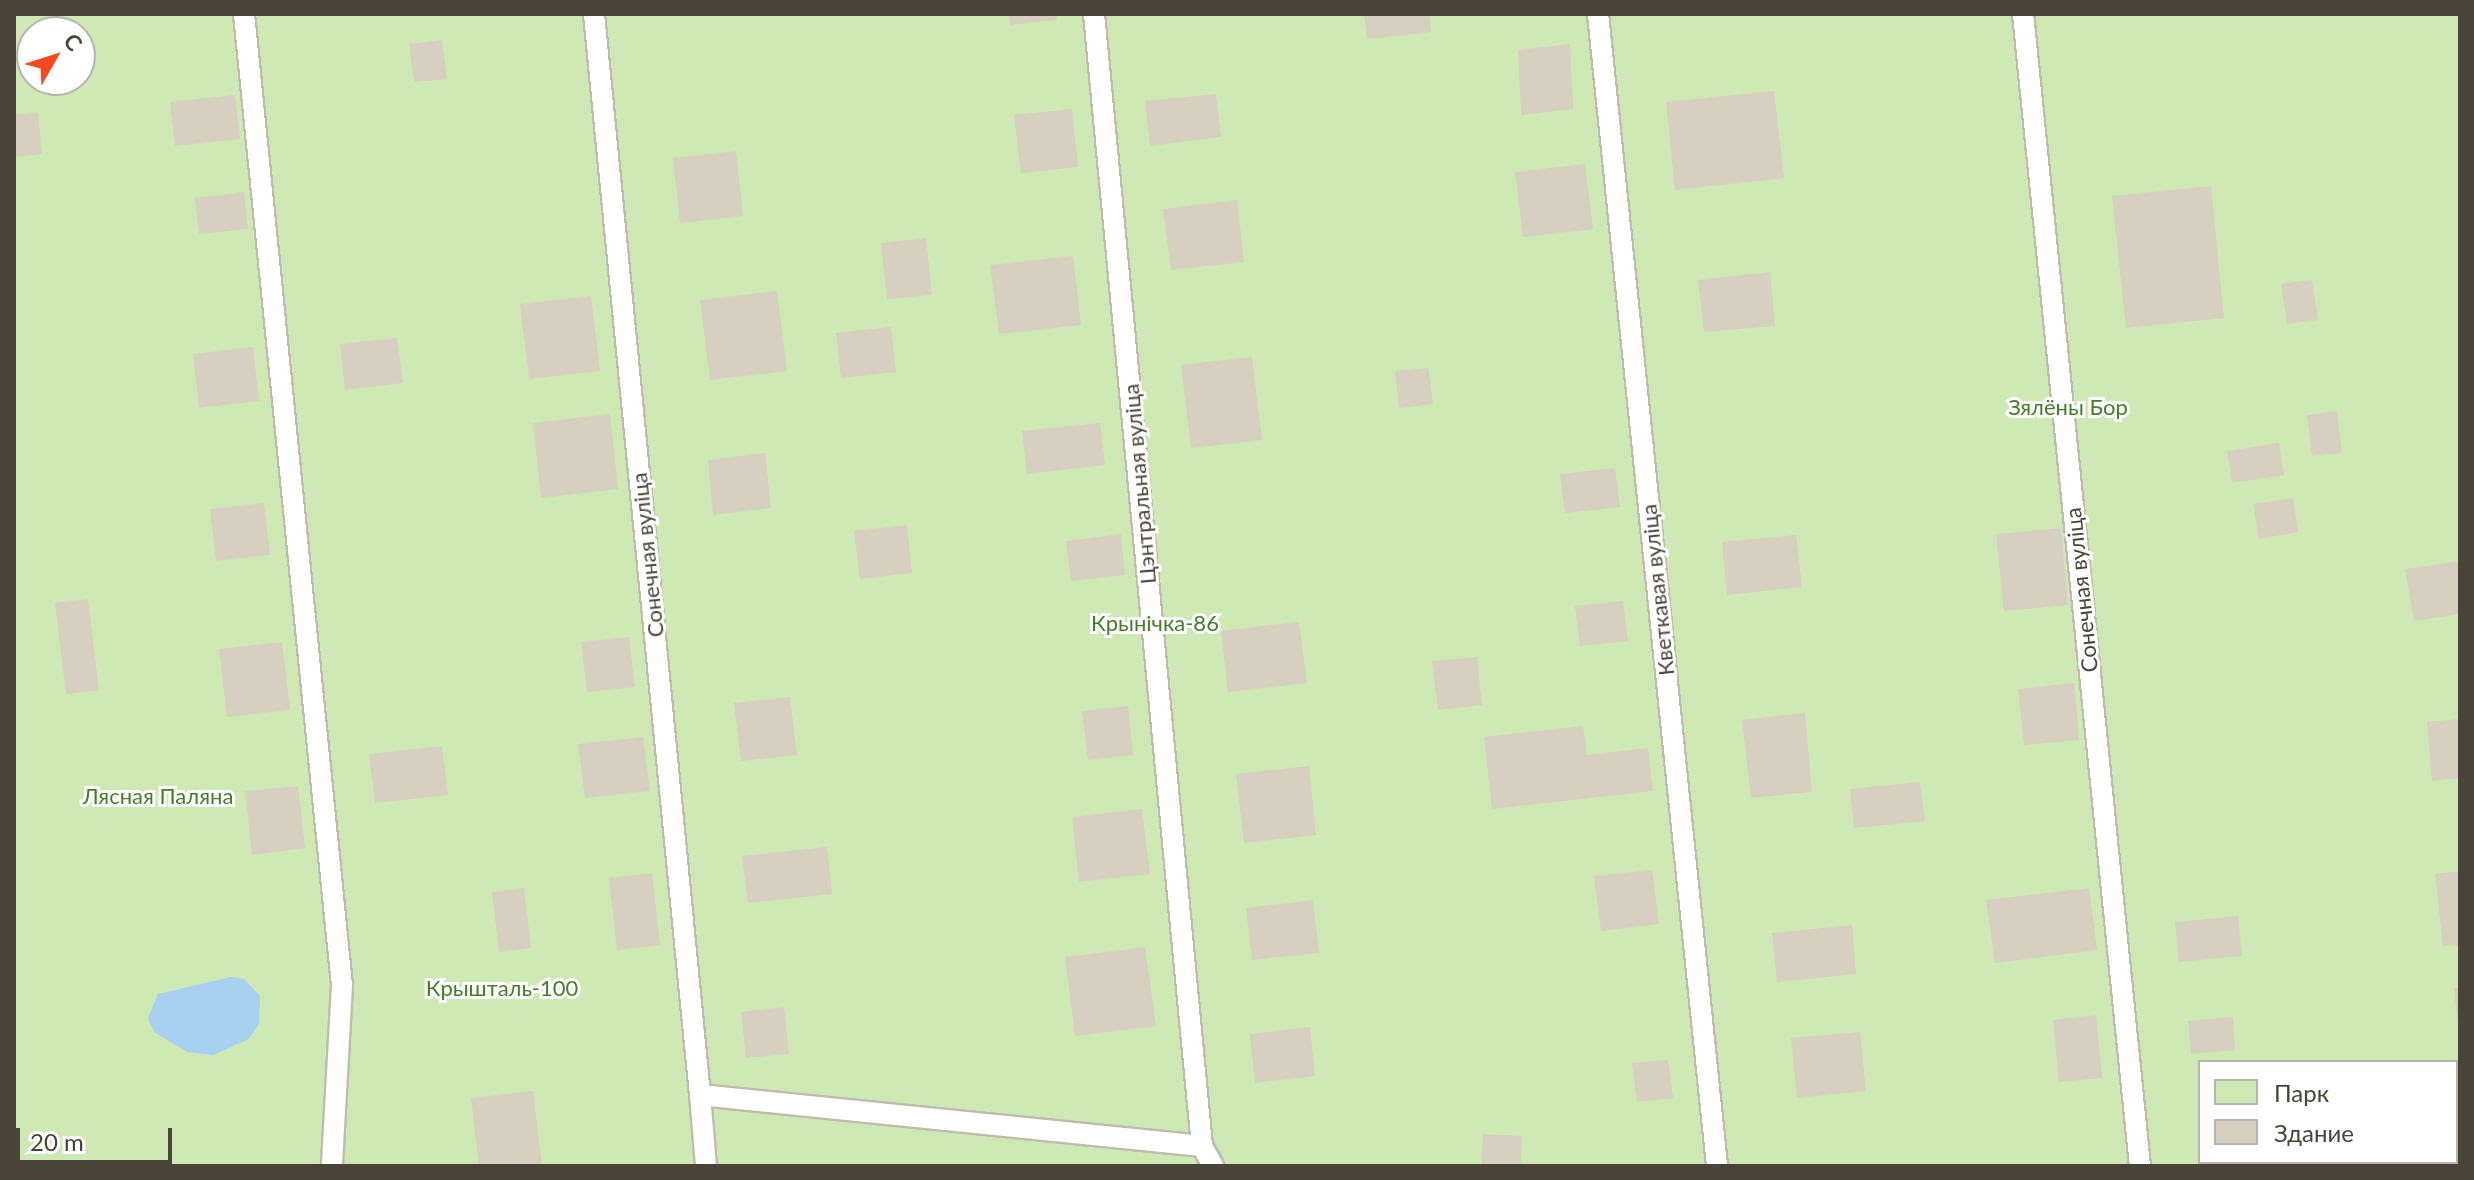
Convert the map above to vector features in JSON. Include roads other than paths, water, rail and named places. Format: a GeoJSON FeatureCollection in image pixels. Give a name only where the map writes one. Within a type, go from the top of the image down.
{"type":"FeatureCollection","features":[{"type":"Feature","properties":{"kind":"lane"},"geometry":{"type":"LineString","coordinates":[[244,14],[342,985],[332,1166]]}},
{"type":"Feature","properties":{"kind":"lane","name":"Сонечная вуліца"},"geometry":{"type":"LineString","coordinates":[[594,14],[706,1166]]}},
{"type":"Feature","properties":{"kind":"lane","name":"Цэнтральная вуліца"},"geometry":{"type":"LineString","coordinates":[[1094,14],[1202,1146]]}},
{"type":"Feature","properties":{"kind":"lane","name":"Кветкавая вуліца"},"geometry":{"type":"LineString","coordinates":[[1598,14],[1717,1166]]}},
{"type":"Feature","properties":{"kind":"lane","name":"Сонечная вуліца"},"geometry":{"type":"LineString","coordinates":[[2023,14],[2140,1166]]}},
{"type":"Feature","properties":{"kind":"lane"},"geometry":{"type":"LineString","coordinates":[[700,1095],[1202,1146],[1213,1166]]}},
{"type":"Feature","properties":{"kind":"water"},"geometry":{"type":"Polygon","coordinates":[[[231,977],[244,979],[260,996],[259,1024],[249,1039],[213,1055],[187,1052],[154,1032],[148,1018],[158,994],[231,977]]]}},
{"type":"Feature","properties":{"kind":"park label","name":"Зялёны Бор"},"geometry":{"type":"Point","coordinates":[2068,407]}},
{"type":"Feature","properties":{"kind":"park label","name":"Крынічка-86"},"geometry":{"type":"Point","coordinates":[1155,623]}},
{"type":"Feature","properties":{"kind":"park label","name":"Лясная Паляна"},"geometry":{"type":"Point","coordinates":[158,796]}},
{"type":"Feature","properties":{"kind":"park label","name":"Крышталь-100"},"geometry":{"type":"Point","coordinates":[502,988]}}]}
